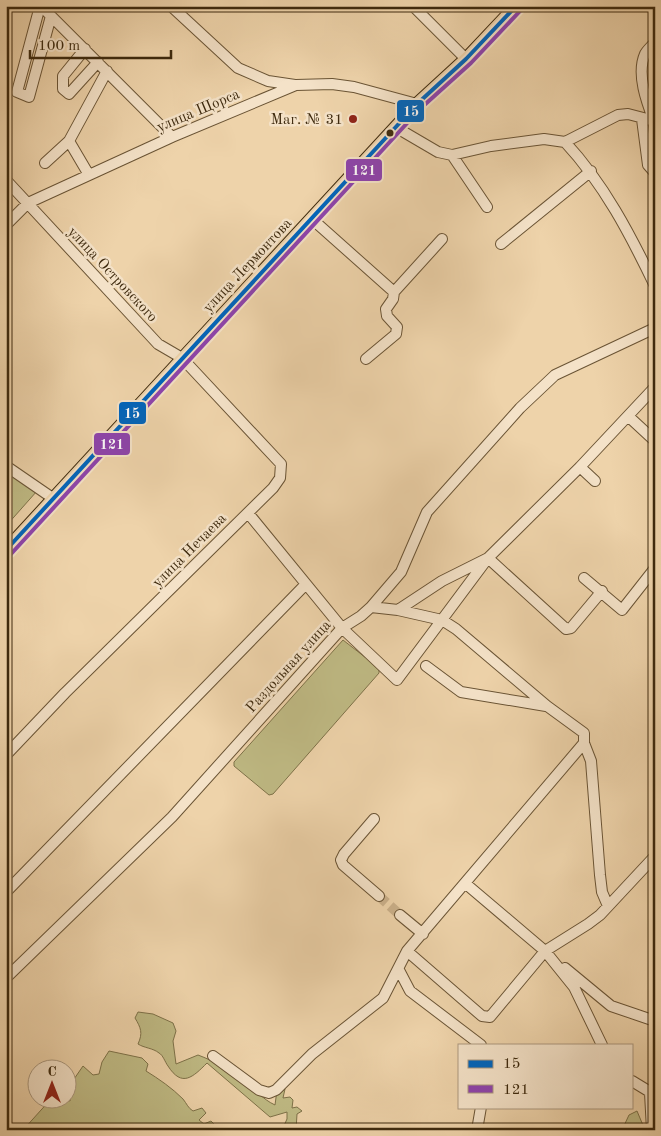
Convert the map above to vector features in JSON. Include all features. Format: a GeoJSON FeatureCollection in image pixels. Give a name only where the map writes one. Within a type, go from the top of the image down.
{"type":"FeatureCollection","features":[{"type":"Feature","properties":{"kind":"main road","name":"улица Лермонтова"},"geometry":{"type":"LineString","coordinates":[[6,550],[397,128],[417,104],[466,59],[516,6]]}},
{"type":"Feature","properties":{"kind":"street"},"geometry":{"type":"LineString","coordinates":[[51,16],[29,97],[17,92],[41,6],[85,49],[172,137]]}},
{"type":"Feature","properties":{"kind":"street"},"geometry":{"type":"LineString","coordinates":[[171,6],[238,68],[268,81],[296,85]]}},
{"type":"Feature","properties":{"kind":"street"},"geometry":{"type":"LineString","coordinates":[[413,6],[466,59]]}},
{"type":"Feature","properties":{"kind":"street"},"geometry":{"type":"LineString","coordinates":[[397,128],[438,152],[452,155],[491,146],[544,140],[565,142],[618,115],[628,114],[655,121],[642,66],[645,54],[655,42]]}},
{"type":"Feature","properties":{"kind":"street"},"geometry":{"type":"LineString","coordinates":[[85,49],[63,76],[63,89],[69,94],[98,62]]}},
{"type":"Feature","properties":{"kind":"street"},"geometry":{"type":"LineString","coordinates":[[45,163],[69,142],[107,71]]}},
{"type":"Feature","properties":{"kind":"street","name":"улица Щорса"},"geometry":{"type":"LineString","coordinates":[[6,225],[28,203],[172,137],[296,85],[332,84],[354,87],[417,104]]}},
{"type":"Feature","properties":{"kind":"street"},"geometry":{"type":"LineString","coordinates":[[642,119],[648,165],[655,173]]}},
{"type":"Feature","properties":{"kind":"street"},"geometry":{"type":"LineString","coordinates":[[69,142],[89,175]]}},
{"type":"Feature","properties":{"kind":"street"},"geometry":{"type":"LineString","coordinates":[[565,142],[591,172],[630,234],[655,286]]}},
{"type":"Feature","properties":{"kind":"street"},"geometry":{"type":"LineString","coordinates":[[452,155],[487,207]]}},
{"type":"Feature","properties":{"kind":"street"},"geometry":{"type":"LineString","coordinates":[[501,244],[591,172]]}},
{"type":"Feature","properties":{"kind":"street","name":"улица Островского"},"geometry":{"type":"LineString","coordinates":[[6,180],[158,344],[182,358]]}},
{"type":"Feature","properties":{"kind":"street"},"geometry":{"type":"LineString","coordinates":[[312,219],[394,292]]}},
{"type":"Feature","properties":{"kind":"street"},"geometry":{"type":"LineString","coordinates":[[366,359],[396,334],[397,327],[387,316],[386,309],[393,299],[394,292],[442,239]]}},
{"type":"Feature","properties":{"kind":"street","name":"Раздольная улица"},"geometry":{"type":"LineString","coordinates":[[6,978],[172,817],[342,628],[362,616],[371,607],[401,572],[427,512],[520,408],[556,375],[655,328]]}},
{"type":"Feature","properties":{"kind":"street","name":"улица Нечаева"},"geometry":{"type":"LineString","coordinates":[[6,756],[65,693],[248,513],[280,478],[281,464],[182,358]]}},
{"type":"Feature","properties":{"kind":"street"},"geometry":{"type":"LineString","coordinates":[[248,513],[342,628],[397,680],[488,558],[580,467],[655,387]]}},
{"type":"Feature","properties":{"kind":"street"},"geometry":{"type":"LineString","coordinates":[[628,416],[655,441]]}},
{"type":"Feature","properties":{"kind":"street"},"geometry":{"type":"LineString","coordinates":[[6,466],[54,499]]}},
{"type":"Feature","properties":{"kind":"street"},"geometry":{"type":"LineString","coordinates":[[580,467],[595,481]]}},
{"type":"Feature","properties":{"kind":"street"},"geometry":{"type":"LineString","coordinates":[[398,610],[442,581],[488,558]]}},
{"type":"Feature","properties":{"kind":"street"},"geometry":{"type":"LineString","coordinates":[[488,558],[566,629],[570,628],[602,591]]}},
{"type":"Feature","properties":{"kind":"street"},"geometry":{"type":"LineString","coordinates":[[584,578],[602,591],[622,610],[655,568]]}},
{"type":"Feature","properties":{"kind":"street"},"geometry":{"type":"LineString","coordinates":[[6,892],[305,584]]}},
{"type":"Feature","properties":{"kind":"street"},"geometry":{"type":"LineString","coordinates":[[371,607],[398,610],[442,620],[456,629],[547,706],[584,733],[584,743],[591,761],[602,892],[608,906]]}},
{"type":"Feature","properties":{"kind":"street"},"geometry":{"type":"LineString","coordinates":[[426,666],[461,692],[547,706]]}},
{"type":"Feature","properties":{"kind":"street"},"geometry":{"type":"LineString","coordinates":[[213,1056],[259,1090],[269,1093],[276,1090],[312,1054],[383,998],[399,970],[407,951],[466,884],[584,743]]}},
{"type":"Feature","properties":{"kind":"street"},"geometry":{"type":"LineString","coordinates":[[374,819],[341,860],[343,865],[379,896]]}},
{"type":"Feature","properties":{"kind":"street"},"geometry":{"type":"LineString","coordinates":[[407,951],[482,1016],[490,1017],[545,950],[588,924],[608,906],[655,856]]}},
{"type":"Feature","properties":{"kind":"street"},"geometry":{"type":"LineString","coordinates":[[466,884],[611,1006],[655,1021]]}},
{"type":"Feature","properties":{"kind":"street"},"geometry":{"type":"LineString","coordinates":[[400,915],[423,934]]}},
{"type":"Feature","properties":{"kind":"street"},"geometry":{"type":"LineString","coordinates":[[545,950],[574,987],[602,1044]]}},
{"type":"Feature","properties":{"kind":"street"},"geometry":{"type":"LineString","coordinates":[[399,970],[410,991],[480,1044]]}},
{"type":"Feature","properties":{"kind":"street"},"geometry":{"type":"LineString","coordinates":[[634,1082],[653,1094],[652,1130]]}},
{"type":"Feature","properties":{"kind":"street"},"geometry":{"type":"LineString","coordinates":[[477,1130],[481,1108]]}},
{"type":"Feature","properties":{"kind":"shaded area"},"geometry":{"type":"Polygon","coordinates":[[[6,469],[37,491],[6,526],[6,469]]]}},
{"type":"Feature","properties":{"kind":"shaded area"},"geometry":{"type":"Polygon","coordinates":[[[343,640],[379,668],[379,673],[273,794],[269,795],[234,766],[234,762],[343,640]]]}},
{"type":"Feature","properties":{"kind":"shaded area"},"geometry":{"type":"Polygon","coordinates":[[[138,1012],[153,1014],[173,1023],[176,1031],[173,1041],[176,1064],[198,1055],[204,1057],[239,1076],[262,1097],[275,1105],[277,1090],[285,1089],[283,1098],[290,1097],[293,1100],[292,1108],[297,1107],[302,1111],[297,1114],[296,1130],[282,1130],[287,1119],[287,1112],[270,1117],[207,1063],[188,1078],[178,1077],[160,1054],[138,1044],[141,1031],[135,1018],[138,1012]]]}},
{"type":"Feature","properties":{"kind":"shaded area"},"geometry":{"type":"Polygon","coordinates":[[[109,1051],[142,1058],[148,1064],[146,1071],[174,1091],[191,1110],[202,1108],[206,1113],[199,1120],[204,1124],[211,1121],[220,1130],[23,1130],[43,1108],[78,1108],[78,1073],[83,1066],[93,1075],[99,1074],[102,1062],[109,1051]]]}},
{"type":"Feature","properties":{"kind":"shaded area"},"geometry":{"type":"Polygon","coordinates":[[[637,1111],[645,1130],[622,1130],[629,1115],[637,1111]]]}},
{"type":"Feature","properties":{"kind":"tunnel"},"geometry":{"type":"LineString","coordinates":[[379,896],[400,915]]}},
{"type":"Feature","properties":{"kind":"transit line","name":"15"},"geometry":{"type":"LineString","coordinates":[[6,550],[417,104],[466,59],[516,6]]}},
{"type":"Feature","properties":{"kind":"transit line","name":"121"},"geometry":{"type":"LineString","coordinates":[[11,554],[421,108],[471,63],[521,10]]}},
{"type":"Feature","properties":{"kind":"place","name":"Маг. № 31"},"geometry":{"type":"Point","coordinates":[353,119]}}]}
